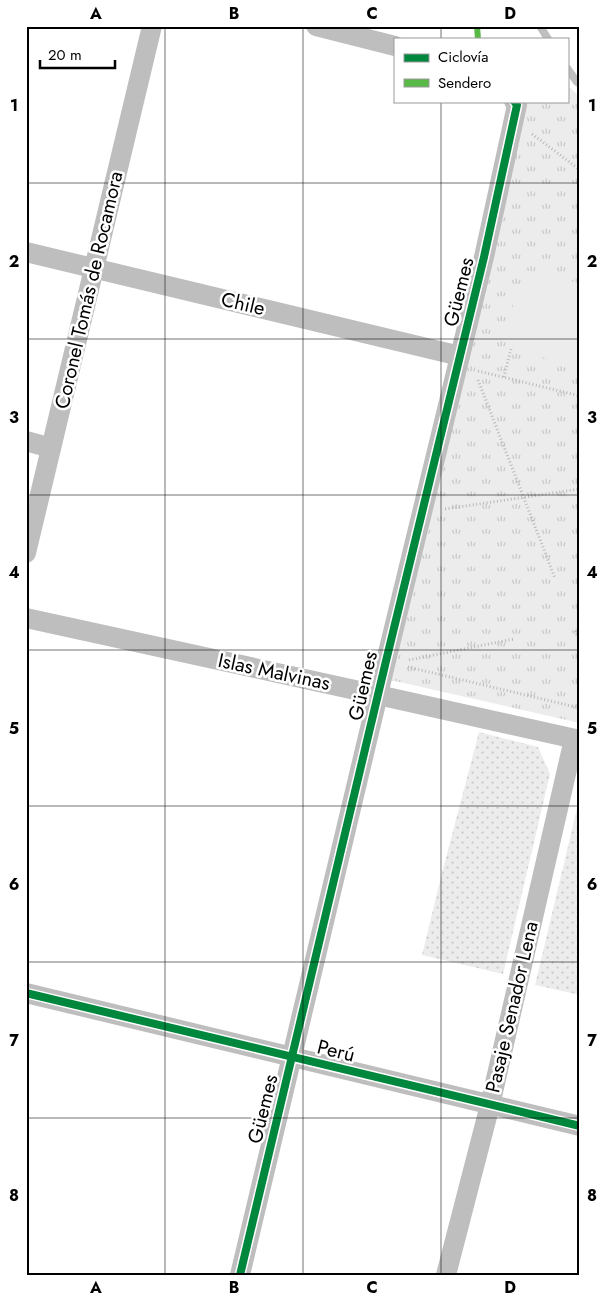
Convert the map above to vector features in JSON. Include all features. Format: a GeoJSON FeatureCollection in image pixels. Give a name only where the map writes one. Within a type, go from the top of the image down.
{"type":"FeatureCollection","features":[{"type":"Feature","properties":{"kind":"street","name":"Coronel Tomás de Rocamora"},"geometry":{"type":"LineString","coordinates":[[26,553],[152,26]]}},
{"type":"Feature","properties":{"kind":"street"},"geometry":{"type":"LineString","coordinates":[[316,26],[394,46]]}},
{"type":"Feature","properties":{"kind":"street","name":"Güemes"},"geometry":{"type":"LineString","coordinates":[[240,1275],[484,257],[515,103]]}},
{"type":"Feature","properties":{"kind":"street","name":"Chile"},"geometry":{"type":"LineString","coordinates":[[26,252],[460,356]]}},
{"type":"Feature","properties":{"kind":"street"},"geometry":{"type":"LineString","coordinates":[[26,441],[51,448]]}},
{"type":"Feature","properties":{"kind":"street","name":"Islas Malvinas"},"geometry":{"type":"LineString","coordinates":[[26,618],[577,740]]}},
{"type":"Feature","properties":{"kind":"street","name":"Pasaje Senador Lena"},"geometry":{"type":"LineString","coordinates":[[446,1275],[490,1105],[577,740]]}},
{"type":"Feature","properties":{"kind":"street","name":"Perú"},"geometry":{"type":"LineString","coordinates":[[26,993],[580,1126]]}},
{"type":"Feature","properties":{"kind":"path"},"geometry":{"type":"LineString","coordinates":[[504,377],[511,349]]}},
{"type":"Feature","properties":{"kind":"path"},"geometry":{"type":"LineString","coordinates":[[555,578],[474,370],[580,396]]}},
{"type":"Feature","properties":{"kind":"path"},"geometry":{"type":"LineString","coordinates":[[422,512],[580,490]]}},
{"type":"Feature","properties":{"kind":"path"},"geometry":{"type":"LineString","coordinates":[[575,631],[580,642]]}},
{"type":"Feature","properties":{"kind":"path"},"geometry":{"type":"LineString","coordinates":[[386,661],[411,660],[514,640]]}},
{"type":"Feature","properties":{"kind":"path"},"geometry":{"type":"LineString","coordinates":[[413,650],[408,667],[580,708]]}},
{"type":"Feature","properties":{"kind":"green space"},"geometry":{"type":"Polygon","coordinates":[[[568,86],[580,97],[580,723],[386,679],[523,102],[568,102],[568,86]]]}},
{"type":"Feature","properties":{"kind":"green space"},"geometry":{"type":"Polygon","coordinates":[[[525,270],[580,283],[580,367],[506,348],[514,319],[510,313],[514,303],[518,300],[525,270]]]}},
{"type":"Feature","properties":{"kind":"green space"},"geometry":{"type":"Polygon","coordinates":[[[479,732],[538,747],[550,774],[503,974],[422,955],[479,732]]]}},
{"type":"Feature","properties":{"kind":"green space"},"geometry":{"type":"Polygon","coordinates":[[[580,796],[580,995],[535,985],[580,796]]]}},
{"type":"Feature","properties":{"kind":"waterway"},"geometry":{"type":"LineString","coordinates":[[540,26],[547,38]]}},
{"type":"Feature","properties":{"kind":"waterway"},"geometry":{"type":"LineString","coordinates":[[568,69],[580,84]]}},
{"type":"Feature","properties":{"kind":"marked path"},"geometry":{"type":"LineString","coordinates":[[477,26],[478,38]]}},
{"type":"Feature","properties":{"kind":"cycle path"},"geometry":{"type":"LineString","coordinates":[[240,1275],[484,257],[517,105],[515,102]]}},
{"type":"Feature","properties":{"kind":"cycle path"},"geometry":{"type":"LineString","coordinates":[[26,993],[580,1126]]}}]}
